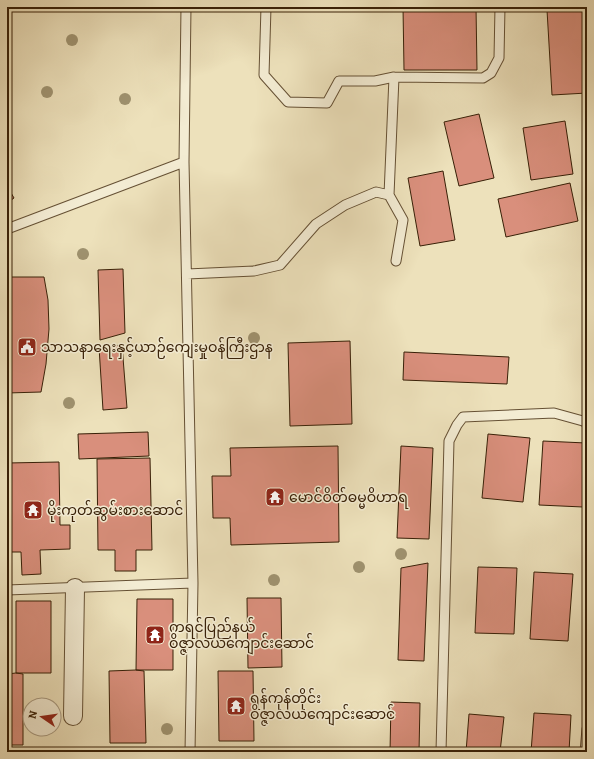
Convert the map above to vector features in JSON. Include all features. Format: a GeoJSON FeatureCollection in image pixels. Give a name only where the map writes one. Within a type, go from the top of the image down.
{"type":"FeatureCollection","features":[{"type":"Feature","properties":{"kind":"street"},"geometry":{"type":"LineString","coordinates":[[73,716],[75,588]]}},
{"type":"Feature","properties":{"kind":"lane"},"geometry":{"type":"LineString","coordinates":[[186,7],[184,162],[193,583],[190,752]]}},
{"type":"Feature","properties":{"kind":"lane"},"geometry":{"type":"LineString","coordinates":[[266,7],[264,75],[288,102],[327,103],[339,81],[375,81],[394,77],[483,78],[491,73],[499,58],[500,7]]}},
{"type":"Feature","properties":{"kind":"lane"},"geometry":{"type":"LineString","coordinates":[[394,77],[389,195],[403,220],[396,261]]}},
{"type":"Feature","properties":{"kind":"lane"},"geometry":{"type":"LineString","coordinates":[[7,229],[184,162]]}},
{"type":"Feature","properties":{"kind":"lane"},"geometry":{"type":"LineString","coordinates":[[187,274],[254,271],[280,265],[316,224],[344,205],[376,192],[389,195]]}},
{"type":"Feature","properties":{"kind":"lane"},"geometry":{"type":"LineString","coordinates":[[441,752],[449,442],[456,425],[463,417],[554,413],[587,423]]}},
{"type":"Feature","properties":{"kind":"lane"},"geometry":{"type":"LineString","coordinates":[[7,590],[193,583]]}},
{"type":"Feature","properties":{"kind":"lane"},"geometry":{"type":"LineString","coordinates":[[585,752],[587,729]]}},
{"type":"Feature","properties":{"kind":"building"},"geometry":{"type":"Polygon","coordinates":[[[403,7],[476,7],[477,70],[404,70],[403,7]]]}},
{"type":"Feature","properties":{"kind":"building"},"geometry":{"type":"Polygon","coordinates":[[[587,8],[587,93],[552,95],[547,10],[587,8]]]}},
{"type":"Feature","properties":{"kind":"building"},"geometry":{"type":"Polygon","coordinates":[[[479,114],[494,178],[459,186],[444,122],[479,114]]]}},
{"type":"Feature","properties":{"kind":"building"},"geometry":{"type":"Polygon","coordinates":[[[565,121],[573,174],[531,180],[523,128],[565,121]]]}},
{"type":"Feature","properties":{"kind":"building"},"geometry":{"type":"Polygon","coordinates":[[[443,171],[455,240],[420,246],[408,178],[443,171]]]}},
{"type":"Feature","properties":{"kind":"building"},"geometry":{"type":"Polygon","coordinates":[[[570,183],[578,221],[506,237],[498,199],[570,183]]]}},
{"type":"Feature","properties":{"kind":"building"},"geometry":{"type":"Polygon","coordinates":[[[7,186],[14,198],[7,203],[7,186]]]}},
{"type":"Feature","properties":{"kind":"building"},"geometry":{"type":"Polygon","coordinates":[[[123,269],[125,333],[100,340],[98,270],[123,269]]]}},
{"type":"Feature","properties":{"kind":"building","name":"သာသနာရေးနှင့်ယာဉ်ကျေးမှုဝန်ကြီးဌာန"},"geometry":{"type":"Polygon","coordinates":[[[7,277],[44,277],[48,300],[49,329],[46,364],[41,392],[7,393],[7,277]]]}},
{"type":"Feature","properties":{"kind":"building"},"geometry":{"type":"Polygon","coordinates":[[[350,341],[352,424],[290,426],[288,343],[350,341]]]}},
{"type":"Feature","properties":{"kind":"building"},"geometry":{"type":"Polygon","coordinates":[[[122,345],[127,408],[103,410],[99,347],[122,345]]]}},
{"type":"Feature","properties":{"kind":"building"},"geometry":{"type":"Polygon","coordinates":[[[404,352],[509,357],[507,384],[403,380],[404,352]]]}},
{"type":"Feature","properties":{"kind":"building"},"geometry":{"type":"Polygon","coordinates":[[[148,432],[149,456],[79,459],[78,434],[148,432]]]}},
{"type":"Feature","properties":{"kind":"building"},"geometry":{"type":"Polygon","coordinates":[[[488,434],[530,438],[523,502],[482,498],[488,434]]]}},
{"type":"Feature","properties":{"kind":"building"},"geometry":{"type":"Polygon","coordinates":[[[543,441],[586,443],[583,507],[539,505],[543,441]]]}},
{"type":"Feature","properties":{"kind":"building","name":"မောင်ဝိတ်ဓမ္မဝိဟာရ"},"geometry":{"type":"Polygon","coordinates":[[[338,446],[339,542],[231,545],[230,518],[213,518],[212,476],[231,476],[230,448],[338,446]]]}},
{"type":"Feature","properties":{"kind":"building"},"geometry":{"type":"Polygon","coordinates":[[[401,446],[433,448],[429,539],[397,538],[401,446]]]}},
{"type":"Feature","properties":{"kind":"building"},"geometry":{"type":"Polygon","coordinates":[[[150,458],[152,550],[136,550],[136,571],[115,571],[115,550],[98,550],[97,459],[150,458]]]}},
{"type":"Feature","properties":{"kind":"building","name":"မိုးကုတ်ဆွမ်းစားဆောင်"},"geometry":{"type":"Polygon","coordinates":[[[59,462],[60,525],[70,525],[70,549],[40,550],[41,574],[22,575],[21,552],[7,552],[7,463],[59,462]]]}},
{"type":"Feature","properties":{"kind":"building"},"geometry":{"type":"Polygon","coordinates":[[[428,563],[424,661],[398,660],[401,568],[428,563]]]}},
{"type":"Feature","properties":{"kind":"building"},"geometry":{"type":"Polygon","coordinates":[[[478,567],[517,568],[514,634],[475,633],[478,567]]]}},
{"type":"Feature","properties":{"kind":"building"},"geometry":{"type":"Polygon","coordinates":[[[534,572],[573,574],[568,641],[530,639],[534,572]]]}},
{"type":"Feature","properties":{"kind":"building"},"geometry":{"type":"Polygon","coordinates":[[[247,598],[281,598],[282,667],[248,668],[247,598]]]}},
{"type":"Feature","properties":{"kind":"building","name":"ကရင်ပြည်နယ် ဝိဇ္ဇာလယကျောင်းဆောင်"},"geometry":{"type":"Polygon","coordinates":[[[137,599],[173,599],[173,670],[136,670],[137,599]]]}},
{"type":"Feature","properties":{"kind":"building"},"geometry":{"type":"Polygon","coordinates":[[[16,601],[51,601],[51,673],[16,673],[16,601]]]}},
{"type":"Feature","properties":{"kind":"building"},"geometry":{"type":"Polygon","coordinates":[[[109,671],[144,671],[146,743],[110,743],[109,671]]]}},
{"type":"Feature","properties":{"kind":"building","name":"ရန်ကုန်တိုင်း ဝိဇ္ဇာလယကျောင်းဆောင်"},"geometry":{"type":"Polygon","coordinates":[[[218,671],[253,671],[254,741],[219,741],[218,671]]]}},
{"type":"Feature","properties":{"kind":"building"},"geometry":{"type":"Polygon","coordinates":[[[7,674],[23,674],[23,745],[7,745],[7,674]]]}},
{"type":"Feature","properties":{"kind":"building"},"geometry":{"type":"Polygon","coordinates":[[[391,702],[420,703],[419,752],[390,752],[391,702]]]}},
{"type":"Feature","properties":{"kind":"building"},"geometry":{"type":"Polygon","coordinates":[[[534,713],[571,715],[569,752],[531,752],[534,713]]]}},
{"type":"Feature","properties":{"kind":"building"},"geometry":{"type":"Polygon","coordinates":[[[469,714],[504,717],[500,752],[466,752],[469,714]]]}},
{"type":"Feature","properties":{"kind":"place","name":"သာသနာရေးနှင့်ယာဉ်ကျေးမှုဝန်ကြီးဌာန"},"geometry":{"type":"Point","coordinates":[27,347]}},
{"type":"Feature","properties":{"kind":"place","name":"မောင်ဝိတ်ဓမ္မဝိဟာရ"},"geometry":{"type":"Point","coordinates":[275,497]}},
{"type":"Feature","properties":{"kind":"place","name":"မိုးကုတ်ဆွမ်းစားဆောင်"},"geometry":{"type":"Point","coordinates":[33,510]}},
{"type":"Feature","properties":{"kind":"place","name":"ကရင်ပြည်နယ် ဝိဇ္ဇာလယကျောင်းဆောင်"},"geometry":{"type":"Point","coordinates":[155,635]}},
{"type":"Feature","properties":{"kind":"place","name":"ရန်ကုန်တိုင်း ဝိဇ္ဇာလယကျောင်းဆောင်"},"geometry":{"type":"Point","coordinates":[236,706]}}]}
